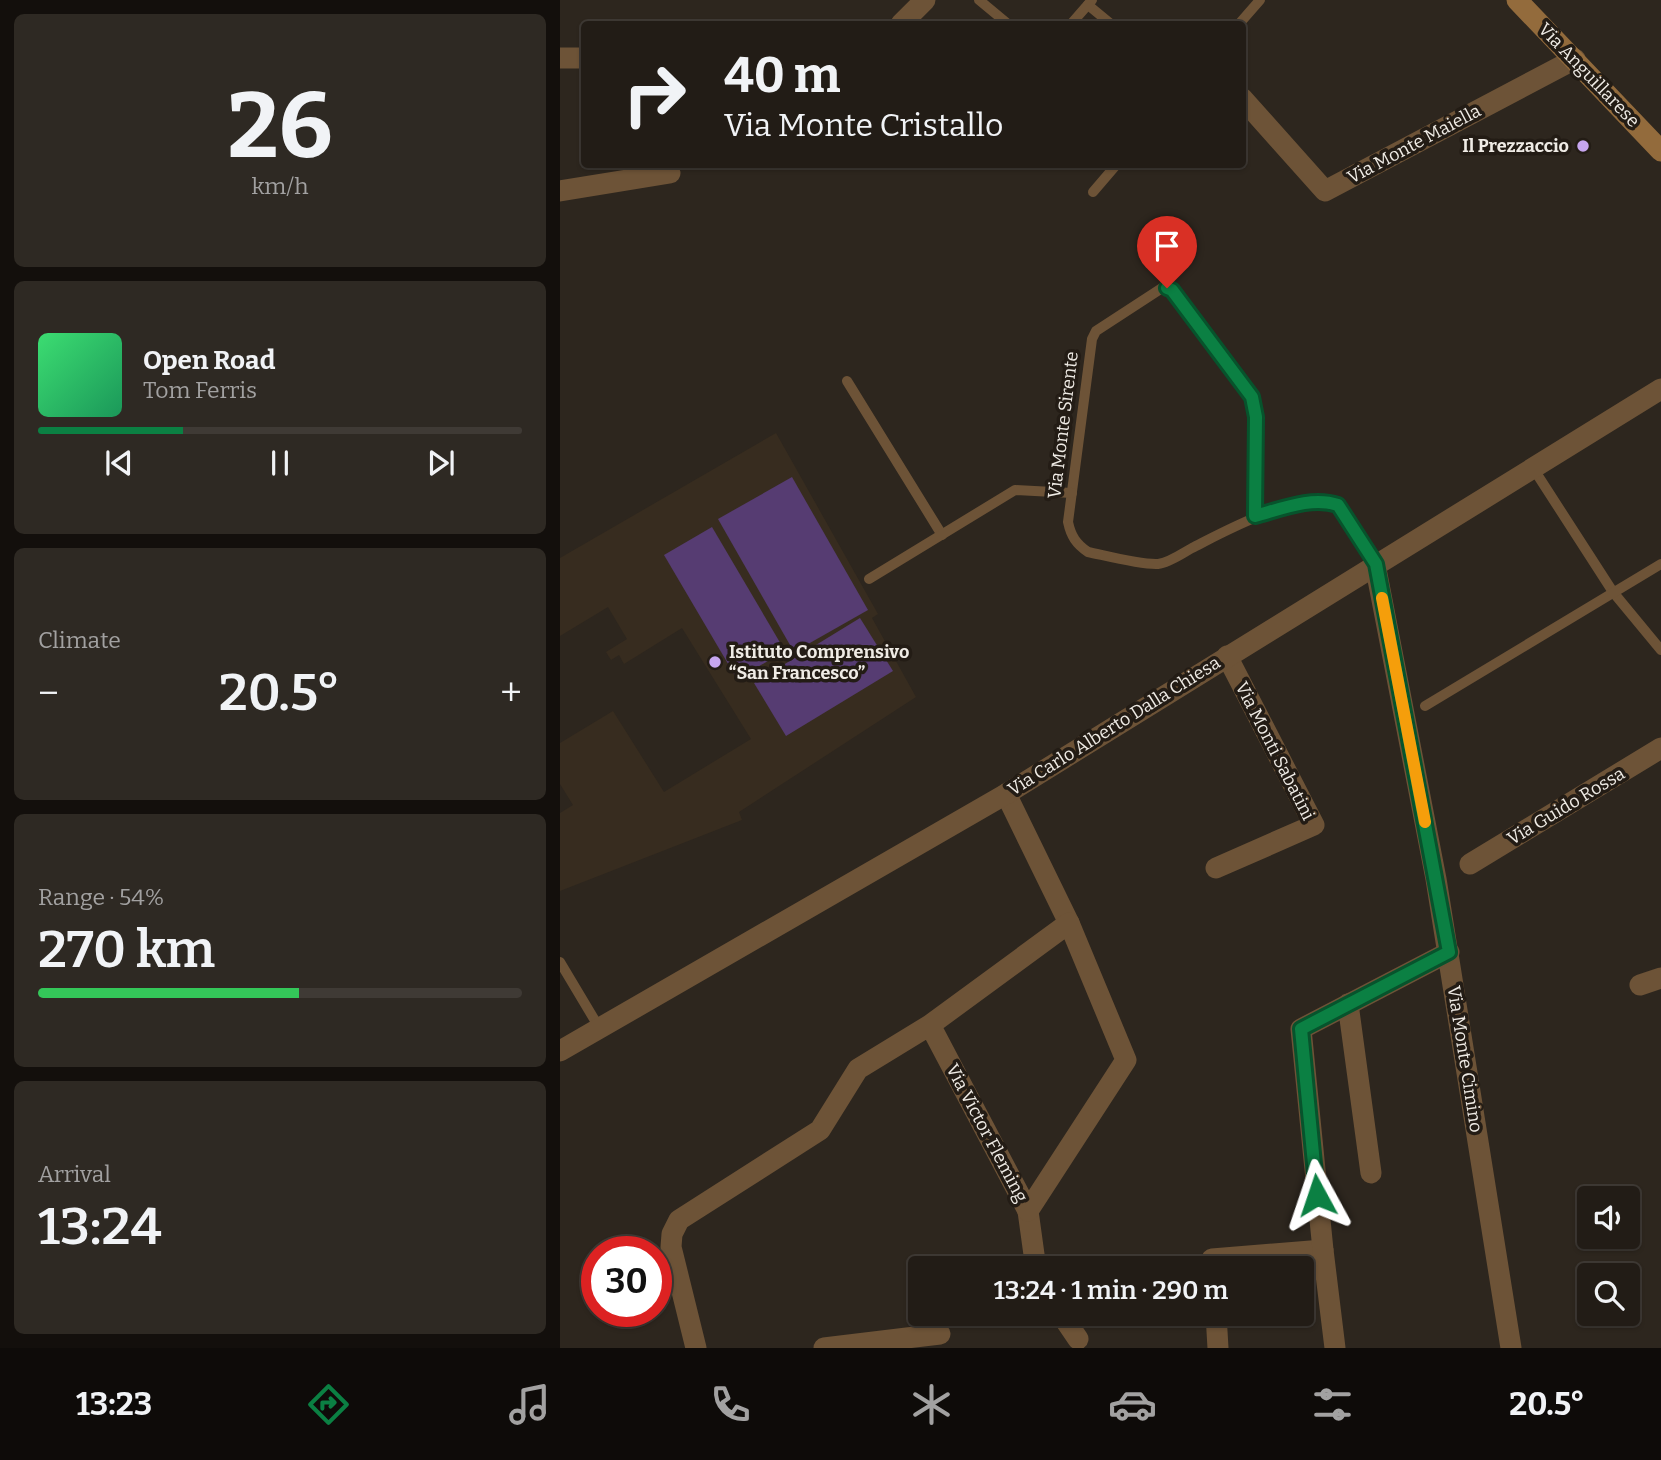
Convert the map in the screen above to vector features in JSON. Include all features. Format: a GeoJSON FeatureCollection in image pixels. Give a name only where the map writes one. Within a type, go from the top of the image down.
{"type":"FeatureCollection","features":[{"type":"Feature","properties":{"kind":"main road","name":"Via Anguillarese"},"geometry":{"type":"LineString","coordinates":[[1517,0],[1661,151]]}},
{"type":"Feature","properties":{"kind":"street"},"geometry":{"type":"LineString","coordinates":[[904,21],[925,0]]}},
{"type":"Feature","properties":{"kind":"street"},"geometry":{"type":"LineString","coordinates":[[560,58],[581,58]]}},
{"type":"Feature","properties":{"kind":"street","name":"Via Monte Maiella"},"geometry":{"type":"LineString","coordinates":[[1246,102],[1325,191],[1575,59]]}},
{"type":"Feature","properties":{"kind":"street"},"geometry":{"type":"LineString","coordinates":[[560,191],[670,173]]}},
{"type":"Feature","properties":{"kind":"street","name":"Via Carlo Alberto Dalla Chiesa"},"geometry":{"type":"LineString","coordinates":[[560,1051],[1006,794],[1661,389]]}},
{"type":"Feature","properties":{"kind":"street","name":"Via Monte Cimino"},"geometry":{"type":"LineString","coordinates":[[1376,564],[1449,952],[1511,1348]]}},
{"type":"Feature","properties":{"kind":"street","name":"Via Monti Sabatini"},"geometry":{"type":"LineString","coordinates":[[1216,868],[1314,825],[1227,656]]}},
{"type":"Feature","properties":{"kind":"street","name":"Via Guido Rossa"},"geometry":{"type":"LineString","coordinates":[[1470,864],[1661,748]]}},
{"type":"Feature","properties":{"kind":"street","name":"Via Victor Fleming"},"geometry":{"type":"LineString","coordinates":[[930,1025],[1028,1211],[1126,1060],[1069,923],[1006,794]]}},
{"type":"Feature","properties":{"kind":"street"},"geometry":{"type":"LineString","coordinates":[[696,1348],[671,1247],[671,1234],[678,1220],[820,1130],[858,1069],[930,1025],[1069,923]]}},
{"type":"Feature","properties":{"kind":"street"},"geometry":{"type":"LineString","coordinates":[[1335,1348],[1301,1029],[1449,952]]}},
{"type":"Feature","properties":{"kind":"street"},"geometry":{"type":"LineString","coordinates":[[1640,985],[1661,978]]}},
{"type":"Feature","properties":{"kind":"street"},"geometry":{"type":"LineString","coordinates":[[1349,1004],[1371,1173]]}},
{"type":"Feature","properties":{"kind":"street"},"geometry":{"type":"LineString","coordinates":[[1028,1211],[1034,1256]]}},
{"type":"Feature","properties":{"kind":"street"},"geometry":{"type":"LineString","coordinates":[[1249,1256],[1323,1250]]}},
{"type":"Feature","properties":{"kind":"street"},"geometry":{"type":"LineString","coordinates":[[1069,1326],[1078,1339]]}},
{"type":"Feature","properties":{"kind":"street"},"geometry":{"type":"LineString","coordinates":[[1217,1326],[1218,1348]]}},
{"type":"Feature","properties":{"kind":"street"},"geometry":{"type":"LineString","coordinates":[[824,1348],[940,1334]]}},
{"type":"Feature","properties":{"kind":"lane"},"geometry":{"type":"LineString","coordinates":[[979,0],[1004,21]]}},
{"type":"Feature","properties":{"kind":"lane"},"geometry":{"type":"LineString","coordinates":[[1242,21],[1260,0]]}},
{"type":"Feature","properties":{"kind":"lane"},"geometry":{"type":"LineString","coordinates":[[1074,21],[1090,3],[1108,21]]}},
{"type":"Feature","properties":{"kind":"lane"},"geometry":{"type":"LineString","coordinates":[[1093,192],[1114,168]]}},
{"type":"Feature","properties":{"kind":"lane","name":"Via Monte Sirente"},"geometry":{"type":"LineString","coordinates":[[1255,516],[1256,417],[1252,397],[1172,290],[1162,288],[1093,335],[1068,522],[1070,533],[1078,546],[1088,552],[1157,564],[1255,516],[1311,502],[1328,502],[1338,505],[1376,564]]}},
{"type":"Feature","properties":{"kind":"lane"},"geometry":{"type":"LineString","coordinates":[[846,381],[942,535]]}},
{"type":"Feature","properties":{"kind":"lane"},"geometry":{"type":"LineString","coordinates":[[1532,468],[1613,592],[1661,650]]}},
{"type":"Feature","properties":{"kind":"lane"},"geometry":{"type":"LineString","coordinates":[[869,579],[1015,490],[1072,493]]}},
{"type":"Feature","properties":{"kind":"lane"},"geometry":{"type":"LineString","coordinates":[[1425,706],[1661,564]]}},
{"type":"Feature","properties":{"kind":"lane"},"geometry":{"type":"LineString","coordinates":[[560,962],[600,1028]]}},
{"type":"Feature","properties":{"kind":"shaded area","name":"Istituto Comprensivo “San Francesco”"},"geometry":{"type":"Polygon","coordinates":[[[776,433],[878,614],[872,618],[916,697],[739,812],[742,820],[560,891],[560,813],[573,805],[560,784],[560,743],[613,711],[664,792],[751,739],[682,628],[624,664],[619,655],[611,660],[606,652],[627,639],[608,607],[560,636],[560,558],[776,433]]]}},
{"type":"Feature","properties":{"kind":"shaded area"},"geometry":{"type":"Polygon","coordinates":[[[792,477],[868,610],[794,652],[718,519],[792,477]]]}},
{"type":"Feature","properties":{"kind":"shaded area"},"geometry":{"type":"Polygon","coordinates":[[[712,527],[785,651],[737,679],[664,555],[712,527]]]}},
{"type":"Feature","properties":{"kind":"shaded area"},"geometry":{"type":"Polygon","coordinates":[[[860,618],[893,671],[786,736],[754,683],[860,618]]]}},
{"type":"Feature","properties":{"kind":"slow traffic"},"geometry":{"type":"LineString","coordinates":[[1382,598],[1425,822]]}},
{"type":"Feature","properties":{"kind":"place","name":"Il Prezzaccio"},"geometry":{"type":"Point","coordinates":[1583,146]}},
{"type":"Feature","properties":{"kind":"place","name":"Istituto Comprensivo “San Francesco”"},"geometry":{"type":"Point","coordinates":[715,662]}},
{"type":"Feature","properties":{"kind":"route"},"geometry":{"type":"LineString","coordinates":[[1167,288],[1172,290],[1252,397],[1256,417],[1255,516],[1311,502],[1338,505],[1376,564],[1449,952],[1301,1029],[1317,1195]]}}]}
